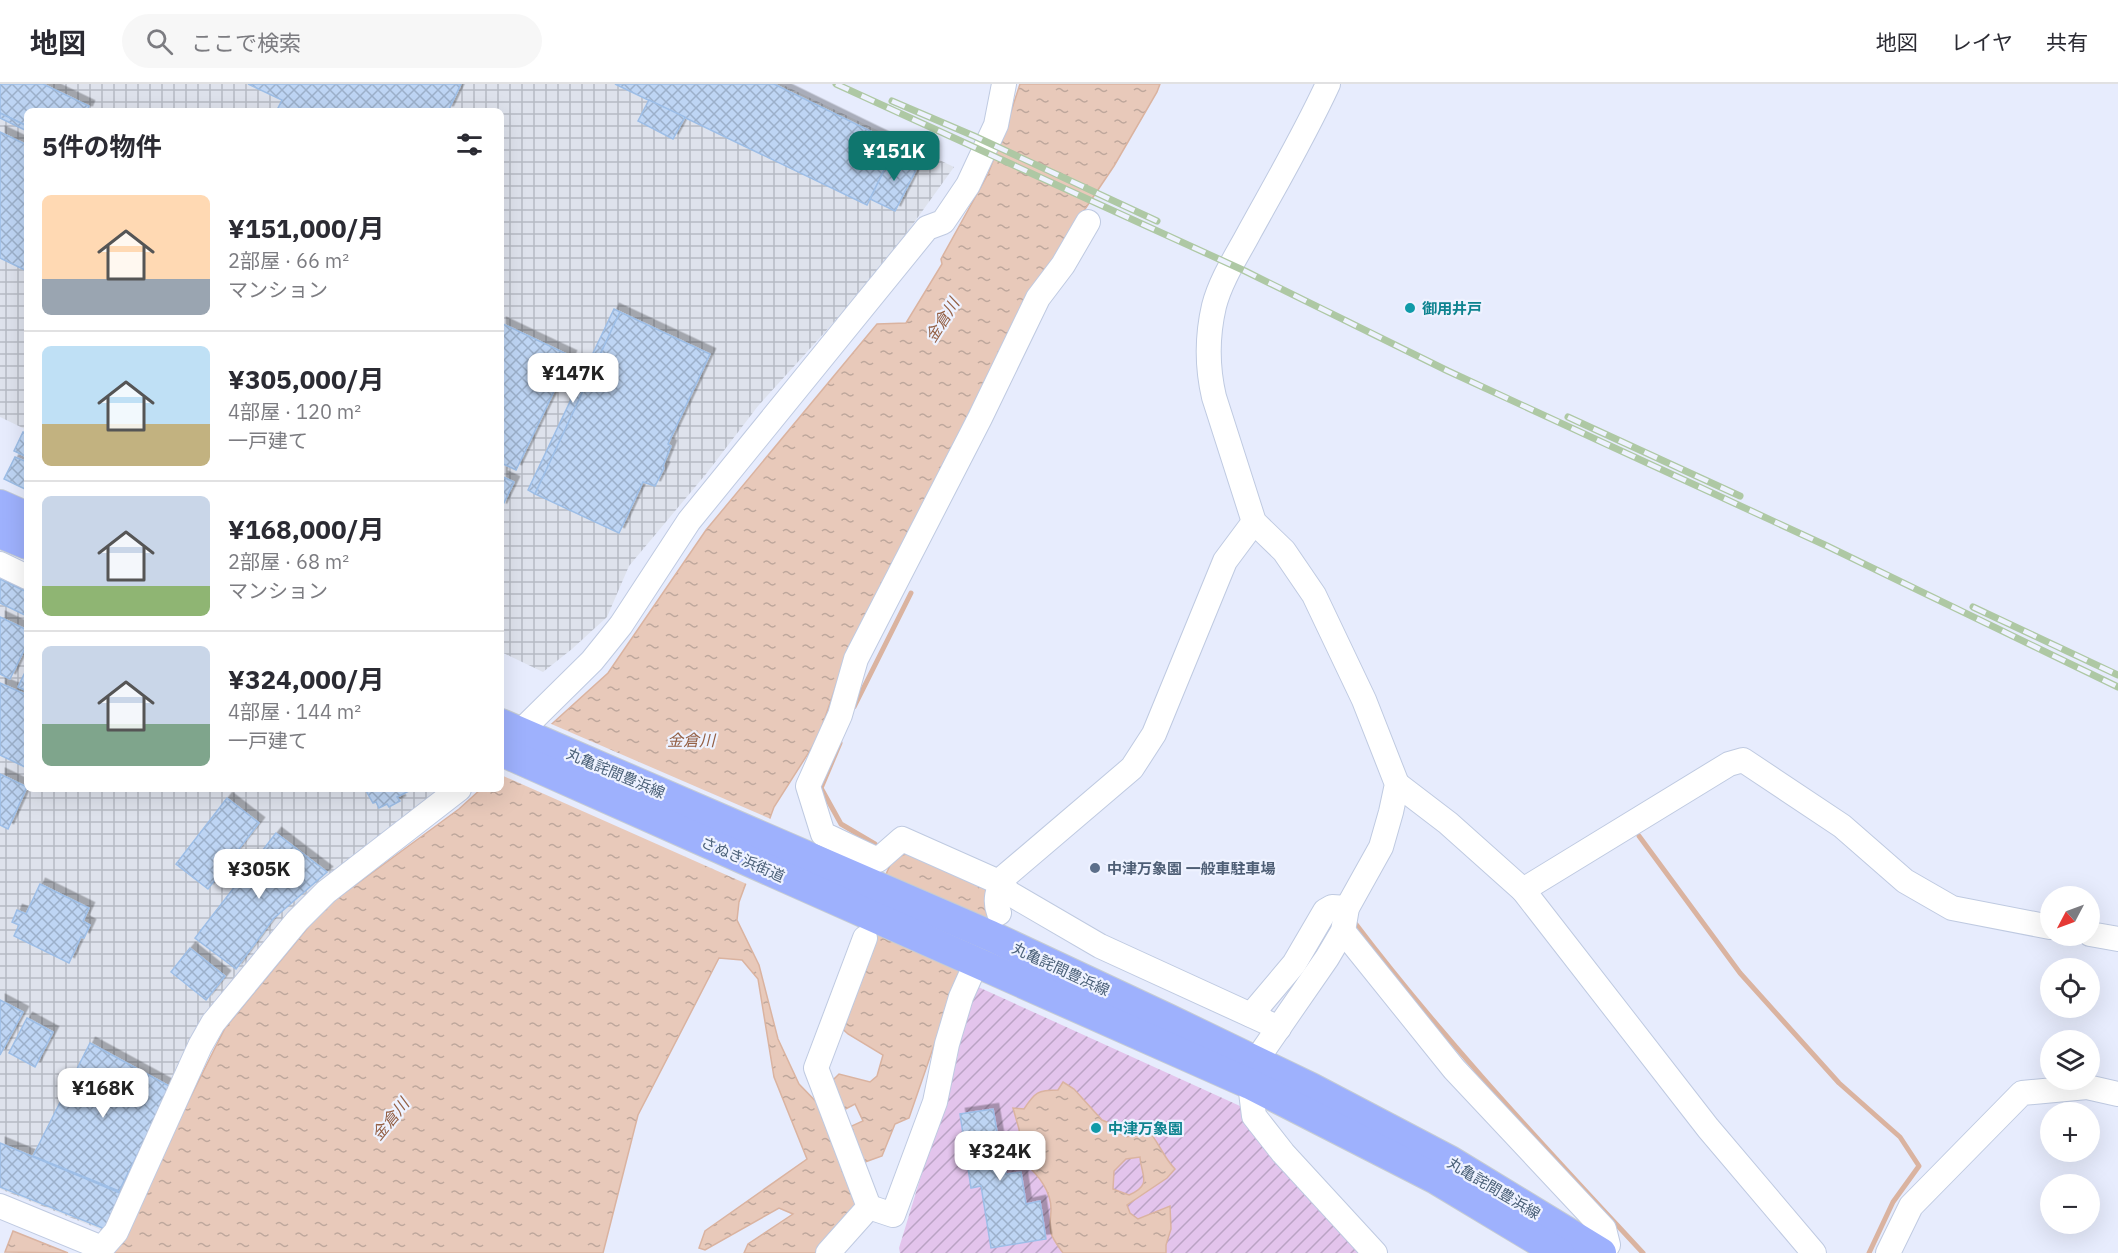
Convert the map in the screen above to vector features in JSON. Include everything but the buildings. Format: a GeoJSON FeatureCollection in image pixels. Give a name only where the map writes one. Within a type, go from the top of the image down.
{"type":"FeatureCollection","features":[{"type":"Feature","properties":{"kind":"main road"},"geometry":{"type":"LineString","coordinates":[[0,505],[24,515]]}},
{"type":"Feature","properties":{"kind":"main road"},"geometry":{"type":"LineString","coordinates":[[0,532],[24,543]]}},
{"type":"Feature","properties":{"kind":"main road","name":"さぬき浜街道"},"geometry":{"type":"LineString","coordinates":[[513,740],[994,916]]}},
{"type":"Feature","properties":{"kind":"main road","name":"丸亀詫間豊浜線"},"geometry":{"type":"LineString","coordinates":[[994,916],[1213,1014],[1253,1073],[1311,1088],[1450,1161],[1602,1253]]}},
{"type":"Feature","properties":{"kind":"main road","name":"丸亀詫間豊浜線"},"geometry":{"type":"LineString","coordinates":[[994,916],[1253,1073],[1559,1253]]}},
{"type":"Feature","properties":{"kind":"street"},"geometry":{"type":"LineString","coordinates":[[513,740],[592,661],[621,625],[689,521],[927,228],[943,222],[968,185],[996,125],[1004,84]]}},
{"type":"Feature","properties":{"kind":"street"},"geometry":{"type":"LineString","coordinates":[[1328,84],[1314,115],[1227,273],[1215,304],[1210,327],[1208,348],[1210,377],[1254,522],[1284,551],[1314,595],[1364,700],[1397,784],[1448,823],[1523,890],[1708,1128],[1814,1253]]}},
{"type":"Feature","properties":{"kind":"street"},"geometry":{"type":"LineString","coordinates":[[994,916],[902,839],[878,860],[823,834],[808,786],[840,715],[856,658],[980,418],[1038,298],[1063,265],[1088,222]]}},
{"type":"Feature","properties":{"kind":"street"},"geometry":{"type":"LineString","coordinates":[[869,1207],[893,1215],[934,1102],[947,1044],[961,997],[994,916],[1003,878],[1039,852],[1132,768],[1154,734],[1225,561],[1254,522]]}},
{"type":"Feature","properties":{"kind":"street"},"geometry":{"type":"LineString","coordinates":[[0,564],[24,576]]}},
{"type":"Feature","properties":{"kind":"street"},"geometry":{"type":"LineString","coordinates":[[1523,890],[1729,764],[1743,760],[1842,826],[1905,881],[1952,908],[2040,925]]}},
{"type":"Feature","properties":{"kind":"street"},"geometry":{"type":"LineString","coordinates":[[1345,921],[1381,847],[1397,784]]}},
{"type":"Feature","properties":{"kind":"street"},"geometry":{"type":"LineString","coordinates":[[0,1206],[102,1248],[116,1232],[200,1046],[213,1023],[297,921],[326,892],[455,792]]}},
{"type":"Feature","properties":{"kind":"street"},"geometry":{"type":"LineString","coordinates":[[994,916],[1009,893],[1100,946],[1177,998],[1213,1014],[1264,1021]]}},
{"type":"Feature","properties":{"kind":"street"},"geometry":{"type":"LineString","coordinates":[[1375,1253],[1283,1153],[1254,1116],[1253,1073],[1264,1021],[1325,911],[1332,907],[1345,921],[1454,1069],[1604,1229],[1608,1245],[1602,1253]]}},
{"type":"Feature","properties":{"kind":"street"},"geometry":{"type":"LineString","coordinates":[[2100,936],[2118,939]]}},
{"type":"Feature","properties":{"kind":"street"},"geometry":{"type":"LineString","coordinates":[[865,939],[816,1068],[869,1207]]}},
{"type":"Feature","properties":{"kind":"street"},"geometry":{"type":"LineString","coordinates":[[1888,1253],[1911,1206],[2022,1093],[2087,1087],[2118,1094]]}},
{"type":"Feature","properties":{"kind":"street"},"geometry":{"type":"LineString","coordinates":[[828,1253],[869,1207]]}},
{"type":"Feature","properties":{"kind":"shaded area"},"geometry":{"type":"Polygon","coordinates":[[[0,84],[781,84],[954,167],[875,277],[758,406],[706,474],[629,566],[607,617],[543,672],[504,653],[504,108],[24,108],[24,429],[0,417],[0,84]]]}},
{"type":"Feature","properties":{"kind":"shaded area"},"geometry":{"type":"Polygon","coordinates":[[[0,574],[24,586],[24,792],[449,792],[211,1016],[104,1231],[0,1189],[0,574]]]}},
{"type":"Feature","properties":{"kind":"shaded area","name":"中津万象園"},"geometry":{"type":"Polygon","coordinates":[[[976,986],[1240,1106],[1300,1186],[1361,1253],[900,1253],[899,1248],[958,1055],[955,1049],[976,986]]]}},
{"type":"Feature","properties":{"kind":"water","name":"金倉川"},"geometry":{"type":"Polygon","coordinates":[[[1020,84],[1160,84],[1114,166],[1079,218],[843,665],[818,738],[774,807],[739,902],[737,920],[759,965],[778,1039],[799,1084],[826,1112],[860,1210],[820,1253],[744,1253],[748,1244],[793,1214],[779,1208],[705,1250],[699,1248],[705,1231],[807,1159],[774,1077],[758,979],[742,960],[719,958],[638,1115],[603,1253],[107,1253],[113,1240],[122,1244],[225,1028],[324,908],[459,809],[478,792],[504,792],[504,767],[608,673],[706,530],[877,324],[906,323],[942,264],[941,259],[988,174],[1020,84]]]}},
{"type":"Feature","properties":{"kind":"water"},"geometry":{"type":"Polygon","coordinates":[[[911,852],[923,853],[1001,897],[957,979],[909,1118],[895,1124],[882,1156],[865,1162],[845,1129],[863,1121],[855,1104],[840,1112],[827,1086],[839,1074],[870,1082],[877,1076],[883,1055],[848,1034],[836,1023],[887,872],[893,859],[911,852]]]}},
{"type":"Feature","properties":{"kind":"water"},"geometry":{"type":"Polygon","coordinates":[[[1063,1082],[1074,1089],[1102,1120],[1112,1124],[1118,1133],[1127,1137],[1146,1128],[1175,1169],[1167,1178],[1127,1205],[1130,1213],[1138,1219],[1170,1206],[1171,1229],[1166,1253],[1063,1253],[1056,1243],[1050,1230],[1049,1196],[1040,1179],[1026,1165],[1031,1163],[1026,1137],[1020,1138],[1013,1108],[1024,1109],[1038,1093],[1058,1090],[1063,1082]],[[1140,1157],[1126,1159],[1114,1171],[1113,1189],[1129,1195],[1141,1187],[1144,1179],[1140,1157]]]}},
{"type":"Feature","properties":{"kind":"water"},"geometry":{"type":"Polygon","coordinates":[[[13,1231],[68,1253],[5,1252],[13,1231]]]}},
{"type":"Feature","properties":{"kind":"pier"},"geometry":{"type":"Polygon","coordinates":[[[549,723],[773,820],[749,885],[504,776],[504,763],[549,723]]]}},
{"type":"Feature","properties":{"kind":"waterway"},"geometry":{"type":"LineString","coordinates":[[854,707],[911,593]]}},
{"type":"Feature","properties":{"kind":"waterway"},"geometry":{"type":"LineString","coordinates":[[840,743],[821,788],[841,824],[875,844]]}},
{"type":"Feature","properties":{"kind":"waterway"},"geometry":{"type":"LineString","coordinates":[[1639,836],[1740,973],[1839,1083],[1900,1137],[1919,1166],[1893,1202],[1869,1253]]}},
{"type":"Feature","properties":{"kind":"waterway"},"geometry":{"type":"LineString","coordinates":[[1351,923],[1355,923],[1423,1008],[1495,1091],[1643,1253]]}},
{"type":"Feature","properties":{"kind":"railway"},"geometry":{"type":"LineString","coordinates":[[836,84],[1245,271],[1448,371],[1825,545],[2118,687]]}},
{"type":"Feature","properties":{"kind":"railway"},"geometry":{"type":"LineString","coordinates":[[892,101],[974,136],[1157,221]]}},
{"type":"Feature","properties":{"kind":"railway"},"geometry":{"type":"LineString","coordinates":[[1568,417],[1740,496]]}},
{"type":"Feature","properties":{"kind":"railway"},"geometry":{"type":"LineString","coordinates":[[1973,607],[2118,675]]}},
{"type":"Feature","properties":{"kind":"place","name":"御用井戸"},"geometry":{"type":"Point","coordinates":[1410,308]}},
{"type":"Feature","properties":{"kind":"place","name":"中津万象園 一般車駐車場"},"geometry":{"type":"Point","coordinates":[1095,868]}},
{"type":"Feature","properties":{"kind":"place","name":"中津万象園"},"geometry":{"type":"Point","coordinates":[1096,1128]}}]}
